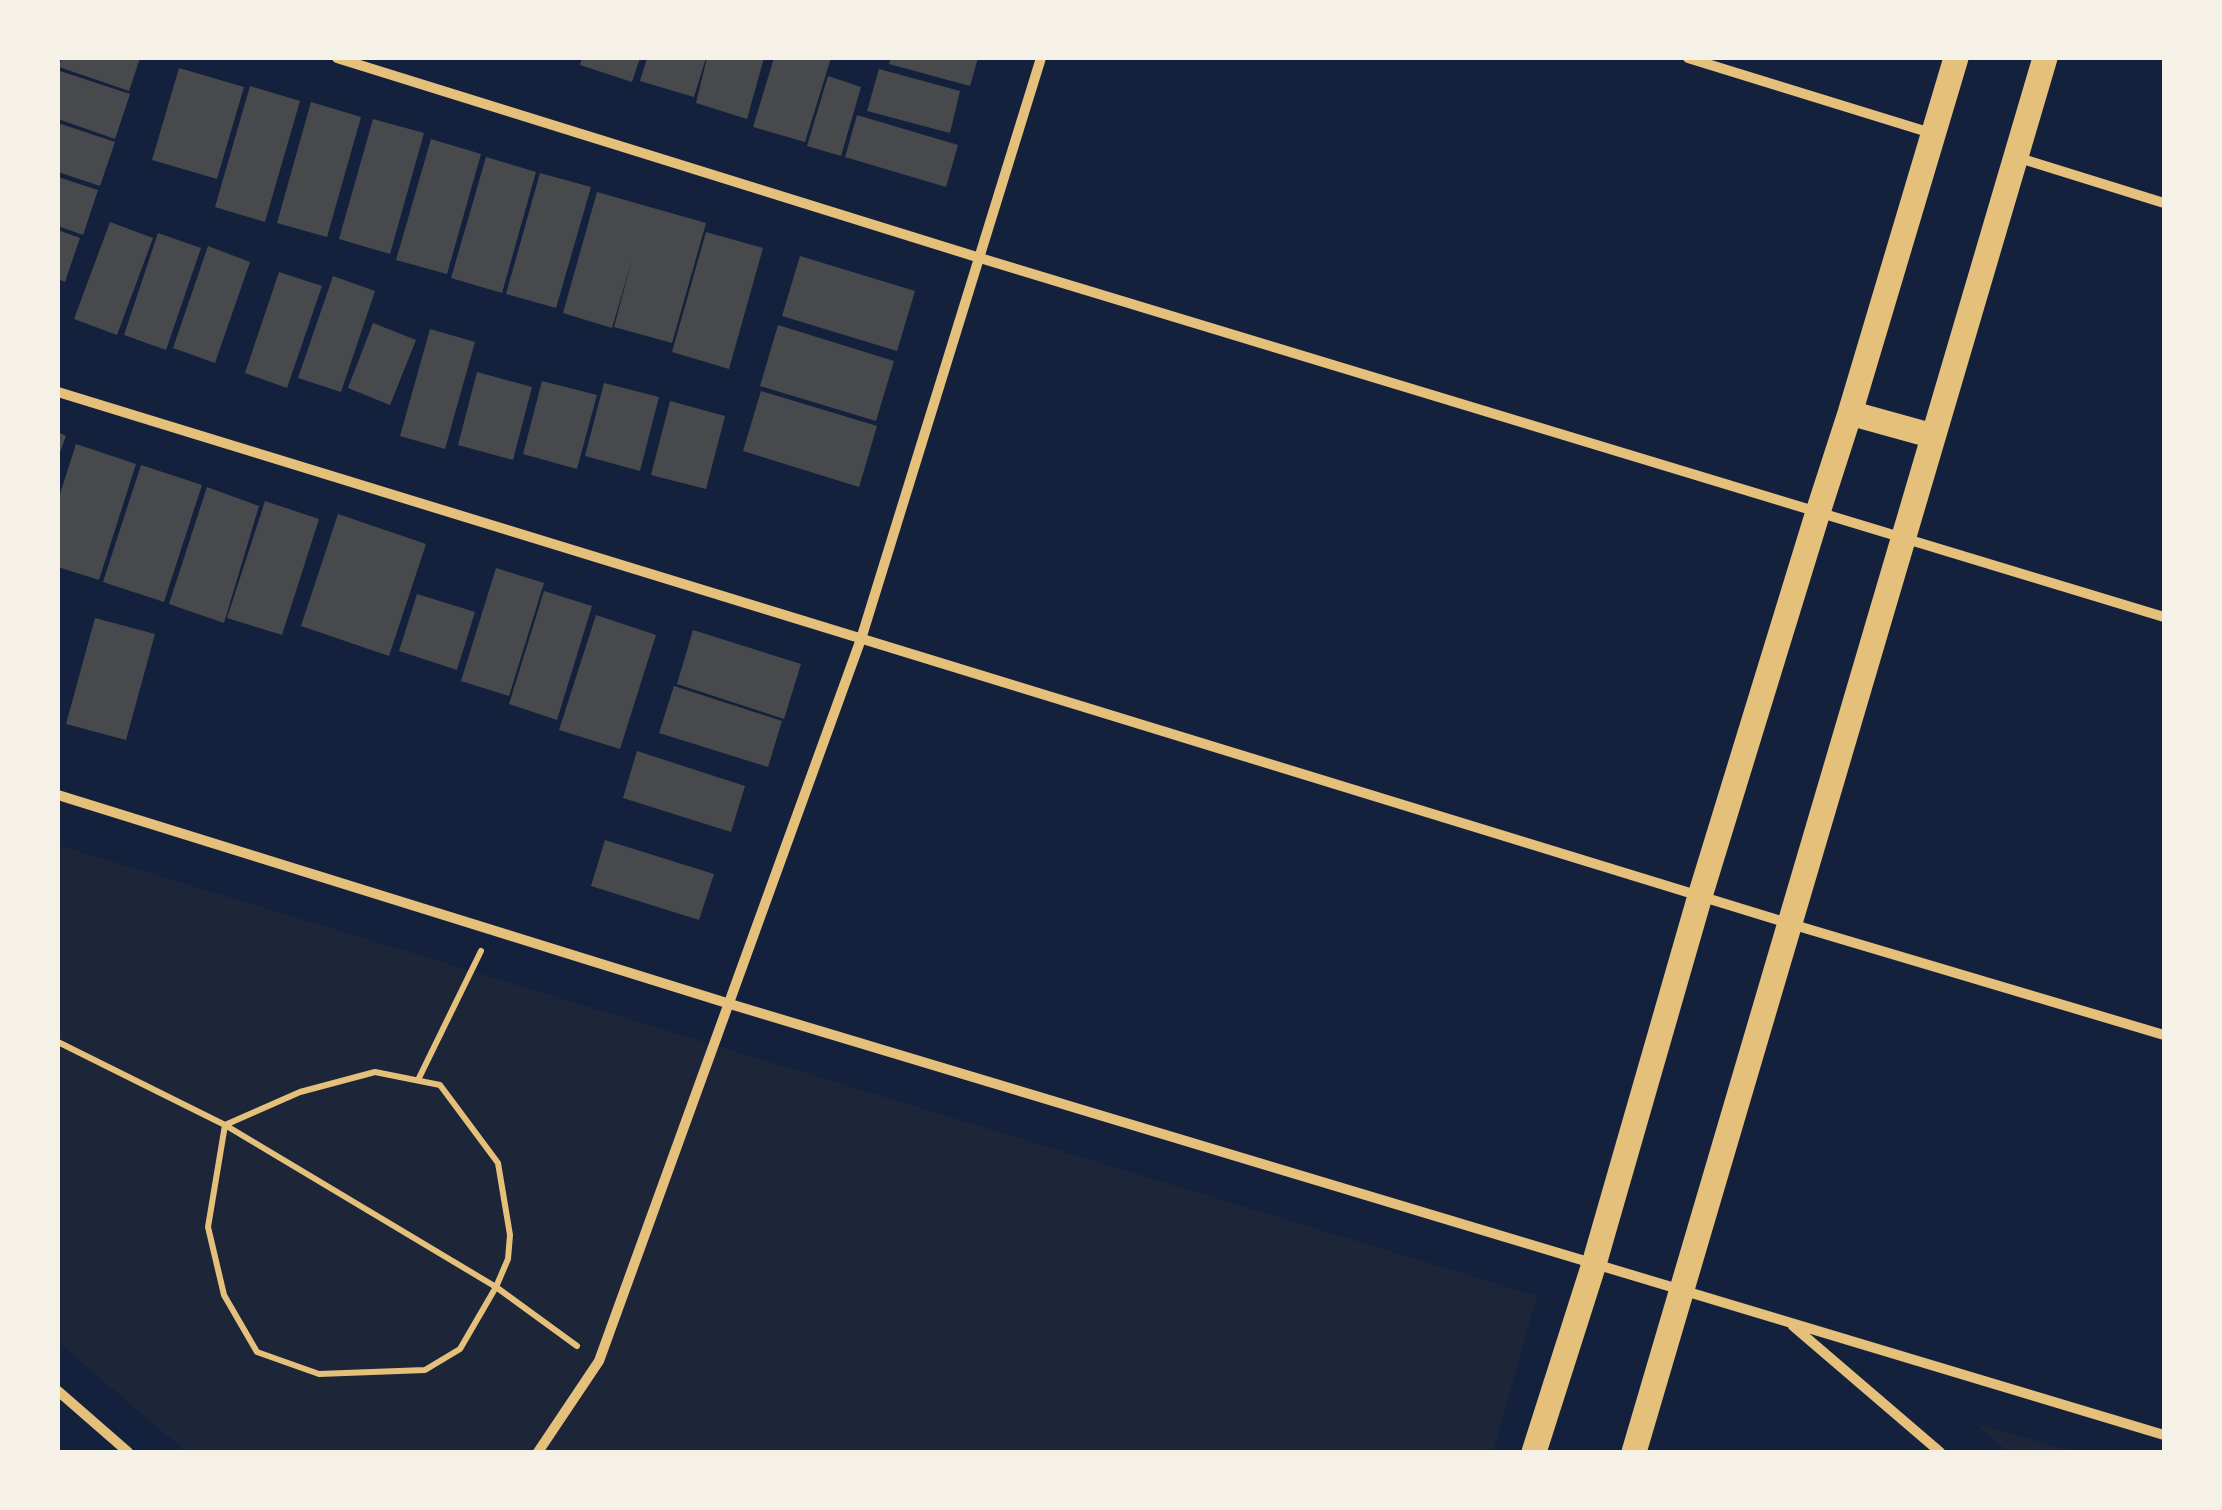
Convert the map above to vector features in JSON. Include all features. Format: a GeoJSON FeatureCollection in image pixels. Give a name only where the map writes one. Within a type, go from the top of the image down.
{"type":"FeatureCollection","features":[{"type":"Feature","properties":{"kind":"main road"},"geometry":{"type":"LineString","coordinates":[[1534,1452],[1956,58]]}},
{"type":"Feature","properties":{"kind":"main road"},"geometry":{"type":"LineString","coordinates":[[1634,1452],[2045,58]]}},
{"type":"Feature","properties":{"kind":"main road"},"geometry":{"type":"LineString","coordinates":[[1850,414],[1933,436]]}},
{"type":"Feature","properties":{"kind":"street"},"geometry":{"type":"LineString","coordinates":[[337,58],[980,258],[2164,616]]}},
{"type":"Feature","properties":{"kind":"street"},"geometry":{"type":"LineString","coordinates":[[538,1452],[599,1362],[862,639],[1041,58]]}},
{"type":"Feature","properties":{"kind":"street"},"geometry":{"type":"LineString","coordinates":[[1688,58],[1933,134]]}},
{"type":"Feature","properties":{"kind":"street"},"geometry":{"type":"LineString","coordinates":[[2015,157],[2164,203]]}},
{"type":"Feature","properties":{"kind":"street"},"geometry":{"type":"LineString","coordinates":[[58,392],[2164,1035]]}},
{"type":"Feature","properties":{"kind":"street"},"geometry":{"type":"LineString","coordinates":[[58,795],[730,1004],[2164,1434]]}},
{"type":"Feature","properties":{"kind":"street"},"geometry":{"type":"LineString","coordinates":[[1788,1322],[1940,1452]]}},
{"type":"Feature","properties":{"kind":"street"},"geometry":{"type":"LineString","coordinates":[[58,1391],[128,1452]]}},
{"type":"Feature","properties":{"kind":"path"},"geometry":{"type":"LineString","coordinates":[[418,1080],[492,930]]}},
{"type":"Feature","properties":{"kind":"path"},"geometry":{"type":"LineString","coordinates":[[58,1042],[225,1125],[496,1287],[599,1362]]}},
{"type":"Feature","properties":{"kind":"path"},"geometry":{"type":"LineString","coordinates":[[374,1072],[440,1084],[498,1162],[510,1235],[508,1258],[496,1287],[460,1349],[425,1370],[319,1374],[257,1352],[224,1295],[208,1227],[225,1125],[300,1092],[374,1072]]}},
{"type":"Feature","properties":{"kind":"shaded area"},"geometry":{"type":"Polygon","coordinates":[[[58,845],[1537,1296],[1493,1452],[186,1452],[58,1342],[58,845]]]}},
{"type":"Feature","properties":{"kind":"shaded area"},"geometry":{"type":"Polygon","coordinates":[[[1976,1424],[2077,1452],[2008,1452],[1976,1424]]]}},
{"type":"Feature","properties":{"kind":"building"},"geometry":{"type":"Polygon","coordinates":[[[62,58],[140,58],[129,91],[59,67],[62,58]]]}},
{"type":"Feature","properties":{"kind":"building"},"geometry":{"type":"Polygon","coordinates":[[[582,58],[640,58],[632,82],[580,65],[582,58]]]}},
{"type":"Feature","properties":{"kind":"building"},"geometry":{"type":"Polygon","coordinates":[[[647,58],[706,58],[694,97],[640,81],[647,58]]]}},
{"type":"Feature","properties":{"kind":"building"},"geometry":{"type":"Polygon","coordinates":[[[707,58],[764,58],[747,119],[696,103],[707,58]]]}},
{"type":"Feature","properties":{"kind":"building"},"geometry":{"type":"Polygon","coordinates":[[[774,58],[831,58],[805,142],[753,127],[774,58]]]}},
{"type":"Feature","properties":{"kind":"building"},"geometry":{"type":"Polygon","coordinates":[[[891,58],[978,58],[970,86],[889,64],[891,58]]]}},
{"type":"Feature","properties":{"kind":"building"},"geometry":{"type":"Polygon","coordinates":[[[179,68],[244,87],[217,179],[152,160],[179,68]]]}},
{"type":"Feature","properties":{"kind":"building"},"geometry":{"type":"Polygon","coordinates":[[[879,69],[960,91],[950,133],[867,111],[879,69]]]}},
{"type":"Feature","properties":{"kind":"building"},"geometry":{"type":"Polygon","coordinates":[[[60,71],[130,94],[115,139],[58,119],[60,71]]]}},
{"type":"Feature","properties":{"kind":"building"},"geometry":{"type":"Polygon","coordinates":[[[828,76],[861,87],[841,156],[807,146],[828,76]]]}},
{"type":"Feature","properties":{"kind":"building"},"geometry":{"type":"Polygon","coordinates":[[[250,86],[300,101],[265,222],[215,207],[250,86]]]}},
{"type":"Feature","properties":{"kind":"building"},"geometry":{"type":"Polygon","coordinates":[[[311,102],[361,117],[327,237],[277,223],[311,102]]]}},
{"type":"Feature","properties":{"kind":"building"},"geometry":{"type":"Polygon","coordinates":[[[857,115],[958,145],[946,187],[845,157],[857,115]]]}},
{"type":"Feature","properties":{"kind":"building"},"geometry":{"type":"Polygon","coordinates":[[[373,119],[424,133],[390,254],[339,239],[373,119]]]}},
{"type":"Feature","properties":{"kind":"building"},"geometry":{"type":"Polygon","coordinates":[[[58,123],[115,142],[100,186],[58,172],[58,123]]]}},
{"type":"Feature","properties":{"kind":"building"},"geometry":{"type":"Polygon","coordinates":[[[431,139],[481,154],[447,274],[396,260],[431,139]]]}},
{"type":"Feature","properties":{"kind":"building"},"geometry":{"type":"Polygon","coordinates":[[[486,157],[536,172],[502,293],[451,278],[486,157]]]}},
{"type":"Feature","properties":{"kind":"building"},"geometry":{"type":"Polygon","coordinates":[[[540,173],[591,187],[556,308],[506,294],[540,173]]]}},
{"type":"Feature","properties":{"kind":"building"},"geometry":{"type":"Polygon","coordinates":[[[58,177],[98,190],[83,235],[58,226],[58,177]]]}},
{"type":"Feature","properties":{"kind":"building"},"geometry":{"type":"Polygon","coordinates":[[[597,192],[706,223],[672,343],[614,327],[632,260],[612,328],[563,313],[597,192]]]}},
{"type":"Feature","properties":{"kind":"building"},"geometry":{"type":"Polygon","coordinates":[[[110,222],[153,238],[117,335],[74,319],[110,222]]]}},
{"type":"Feature","properties":{"kind":"building"},"geometry":{"type":"Polygon","coordinates":[[[58,230],[80,238],[65,282],[58,279],[58,230]]]}},
{"type":"Feature","properties":{"kind":"building"},"geometry":{"type":"Polygon","coordinates":[[[706,232],[763,248],[729,369],[672,352],[706,232]]]}},
{"type":"Feature","properties":{"kind":"building"},"geometry":{"type":"Polygon","coordinates":[[[158,233],[201,248],[166,350],[124,335],[158,233]]]}},
{"type":"Feature","properties":{"kind":"building"},"geometry":{"type":"Polygon","coordinates":[[[208,246],[250,262],[215,363],[173,348],[208,246]]]}},
{"type":"Feature","properties":{"kind":"building"},"geometry":{"type":"Polygon","coordinates":[[[800,256],[915,291],[897,351],[782,316],[800,256]]]}},
{"type":"Feature","properties":{"kind":"building"},"geometry":{"type":"Polygon","coordinates":[[[279,272],[322,286],[287,388],[245,373],[279,272]]]}},
{"type":"Feature","properties":{"kind":"building"},"geometry":{"type":"Polygon","coordinates":[[[333,276],[375,291],[341,392],[298,378],[333,276]]]}},
{"type":"Feature","properties":{"kind":"building"},"geometry":{"type":"Polygon","coordinates":[[[373,323],[416,340],[390,405],[348,388],[373,323]]]}},
{"type":"Feature","properties":{"kind":"building"},"geometry":{"type":"Polygon","coordinates":[[[778,325],[894,361],[876,421],[760,386],[778,325]]]}},
{"type":"Feature","properties":{"kind":"building"},"geometry":{"type":"Polygon","coordinates":[[[430,329],[475,342],[445,449],[400,436],[430,329]]]}},
{"type":"Feature","properties":{"kind":"building"},"geometry":{"type":"Polygon","coordinates":[[[477,372],[532,387],[513,460],[458,445],[477,372]]]}},
{"type":"Feature","properties":{"kind":"building"},"geometry":{"type":"Polygon","coordinates":[[[542,381],[597,395],[577,469],[523,454],[542,381]]]}},
{"type":"Feature","properties":{"kind":"building"},"geometry":{"type":"Polygon","coordinates":[[[604,383],[659,397],[640,471],[585,456],[604,383]]]}},
{"type":"Feature","properties":{"kind":"building"},"geometry":{"type":"Polygon","coordinates":[[[761,391],[877,426],[859,487],[743,451],[761,391]]]}},
{"type":"Feature","properties":{"kind":"building"},"geometry":{"type":"Polygon","coordinates":[[[670,401],[725,416],[706,489],[651,475],[670,401]]]}},
{"type":"Feature","properties":{"kind":"building"},"geometry":{"type":"Polygon","coordinates":[[[58,432],[66,436],[58,458],[58,432]]]}},
{"type":"Feature","properties":{"kind":"building"},"geometry":{"type":"Polygon","coordinates":[[[76,444],[136,464],[99,580],[58,567],[58,500],[76,444]]]}},
{"type":"Feature","properties":{"kind":"building"},"geometry":{"type":"Polygon","coordinates":[[[141,465],[202,485],[164,602],[103,582],[141,465]]]}},
{"type":"Feature","properties":{"kind":"building"},"geometry":{"type":"Polygon","coordinates":[[[207,487],[259,506],[224,623],[169,604],[207,487]]]}},
{"type":"Feature","properties":{"kind":"building"},"geometry":{"type":"Polygon","coordinates":[[[265,501],[319,519],[282,635],[227,618],[265,501]]]}},
{"type":"Feature","properties":{"kind":"building"},"geometry":{"type":"Polygon","coordinates":[[[338,514],[426,544],[389,656],[301,626],[338,514]]]}},
{"type":"Feature","properties":{"kind":"building"},"geometry":{"type":"Polygon","coordinates":[[[496,568],[544,583],[509,696],[461,681],[496,568]]]}},
{"type":"Feature","properties":{"kind":"building"},"geometry":{"type":"Polygon","coordinates":[[[544,591],[592,606],[557,720],[509,704],[544,591]]]}},
{"type":"Feature","properties":{"kind":"building"},"geometry":{"type":"Polygon","coordinates":[[[417,594],[475,612],[457,670],[399,651],[417,594]]]}},
{"type":"Feature","properties":{"kind":"building"},"geometry":{"type":"Polygon","coordinates":[[[596,615],[656,635],[620,749],[559,730],[596,615]]]}},
{"type":"Feature","properties":{"kind":"building"},"geometry":{"type":"Polygon","coordinates":[[[95,618],[155,634],[126,740],[66,724],[95,618]]]}},
{"type":"Feature","properties":{"kind":"building"},"geometry":{"type":"Polygon","coordinates":[[[693,630],[801,664],[784,719],[677,684],[693,630]]]}},
{"type":"Feature","properties":{"kind":"building"},"geometry":{"type":"Polygon","coordinates":[[[674,686],[782,721],[768,767],[659,733],[674,686]]]}},
{"type":"Feature","properties":{"kind":"building"},"geometry":{"type":"Polygon","coordinates":[[[637,751],[745,786],[731,832],[623,798],[637,751]]]}},
{"type":"Feature","properties":{"kind":"building"},"geometry":{"type":"Polygon","coordinates":[[[605,840],[714,874],[699,920],[591,886],[605,840]]]}}]}
